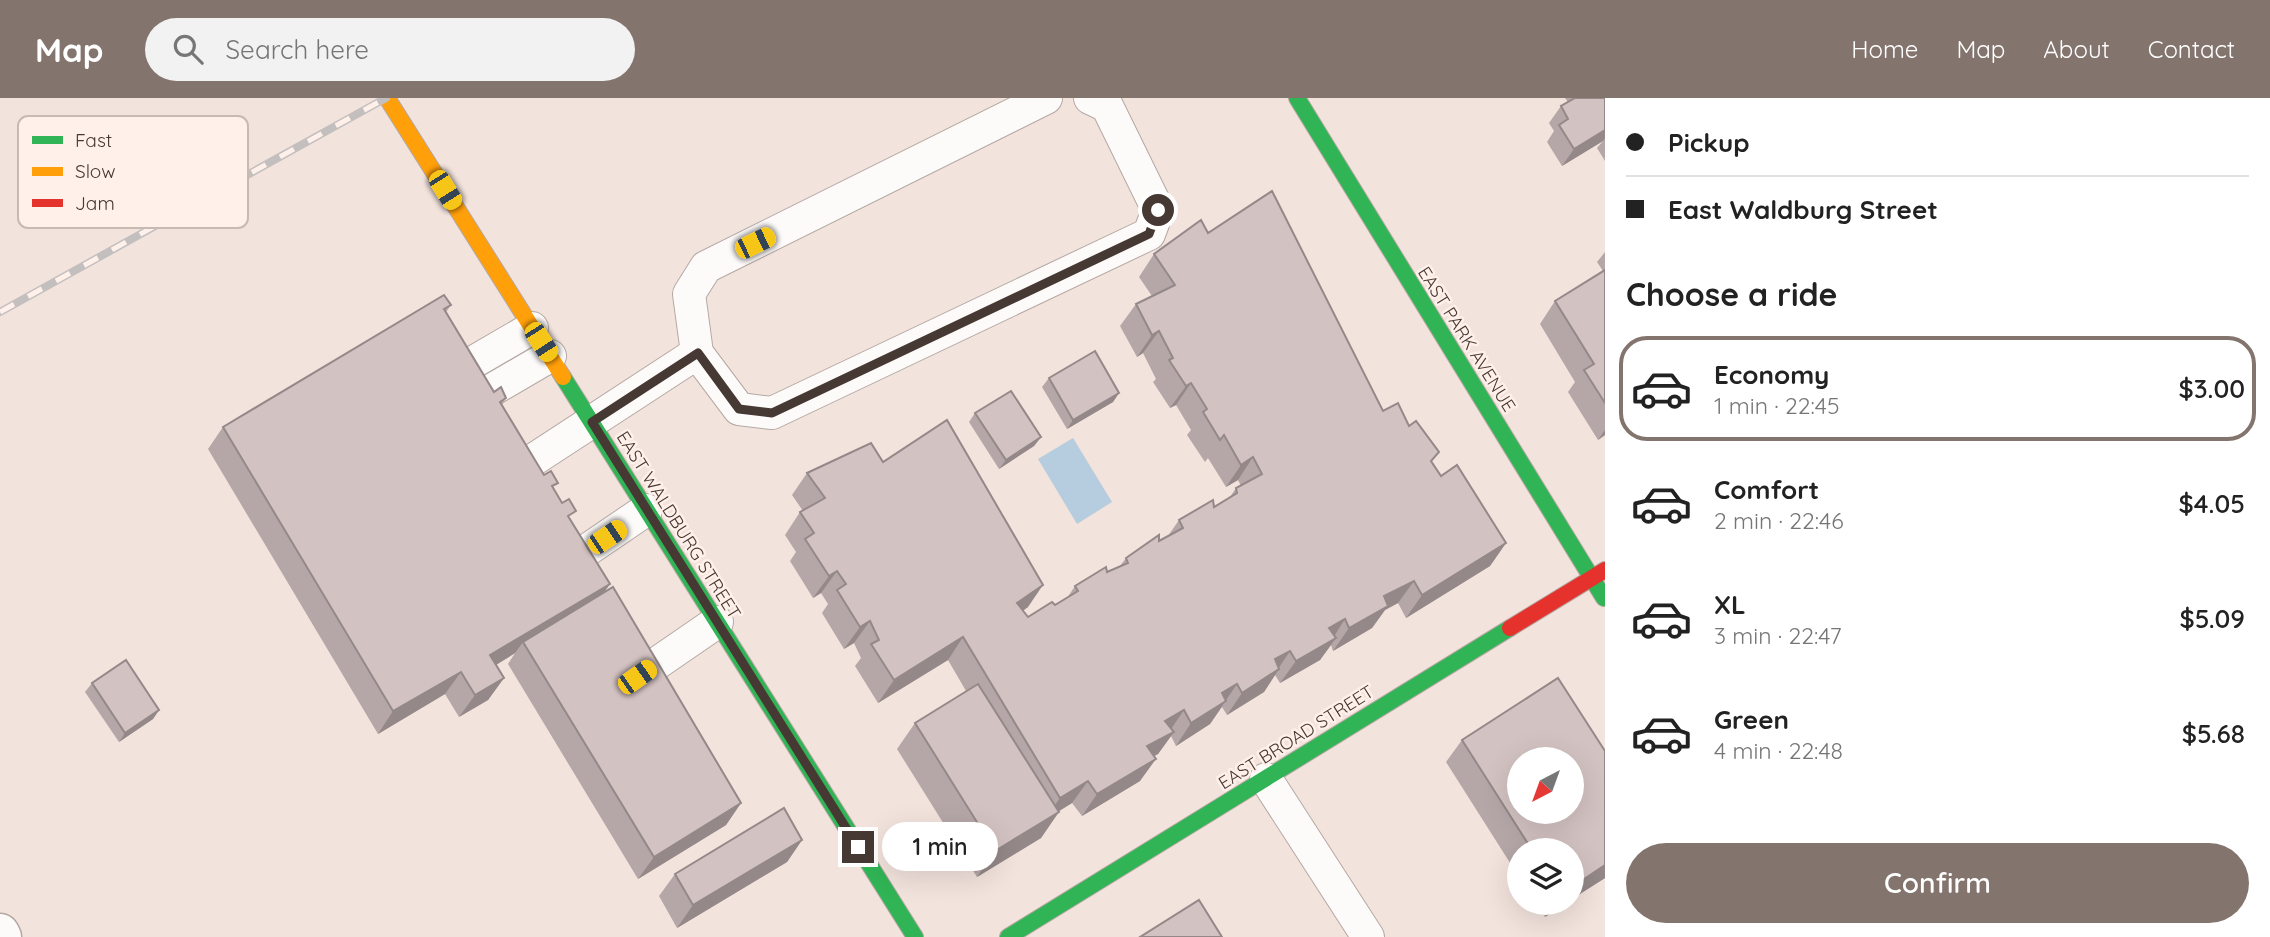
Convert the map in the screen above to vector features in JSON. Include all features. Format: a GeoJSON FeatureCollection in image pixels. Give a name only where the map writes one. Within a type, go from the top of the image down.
{"type":"FeatureCollection","features":[{"type":"Feature","properties":{"kind":"street","name":"EAST WALDBURG STREET"},"geometry":{"type":"LineString","coordinates":[[387,98],[915,937]]}},
{"type":"Feature","properties":{"kind":"street","name":"EAST PARK AVENUE"},"geometry":{"type":"LineString","coordinates":[[1297,98],[1598,574],[1605,600]]}},
{"type":"Feature","properties":{"kind":"street","name":"EAST BROAD STREET"},"geometry":{"type":"LineString","coordinates":[[1008,937],[1598,574]]}},
{"type":"Feature","properties":{"kind":"lane"},"geometry":{"type":"LineString","coordinates":[[1046,98],[706,267],[689,295],[698,353],[739,409],[772,413],[1149,234],[1158,210],[1107,106],[1090,98]]}},
{"type":"Feature","properties":{"kind":"lane"},"geometry":{"type":"LineString","coordinates":[[453,373],[532,328]]}},
{"type":"Feature","properties":{"kind":"lane"},"geometry":{"type":"LineString","coordinates":[[513,472],[698,353]]}},
{"type":"Feature","properties":{"kind":"lane"},"geometry":{"type":"LineString","coordinates":[[471,402],[550,356]]}},
{"type":"Feature","properties":{"kind":"lane"},"geometry":{"type":"LineString","coordinates":[[568,563],[646,510]]}},
{"type":"Feature","properties":{"kind":"lane"},"geometry":{"type":"LineString","coordinates":[[637,677],[717,622]]}},
{"type":"Feature","properties":{"kind":"lane"},"geometry":{"type":"LineString","coordinates":[[1266,779],[1368,937]]}},
{"type":"Feature","properties":{"kind":"water"},"geometry":{"type":"Polygon","coordinates":[[[1073,438],[1112,502],[1077,524],[1038,459],[1073,438]]]}},
{"type":"Feature","properties":{"kind":"building"},"geometry":{"type":"Polygon","coordinates":[[[1575,98],[1605,98],[1605,130],[1574,149],[1559,125],[1568,119],[1561,106],[1575,98]]]}},
{"type":"Feature","properties":{"kind":"building"},"geometry":{"type":"Polygon","coordinates":[[[1272,191],[1383,411],[1398,403],[1409,426],[1416,421],[1439,452],[1431,461],[1441,476],[1457,465],[1506,543],[1422,595],[1414,581],[1384,596],[1388,606],[1349,628],[1345,619],[1329,628],[1336,638],[1296,661],[1290,651],[1275,659],[1279,669],[1242,693],[1237,684],[1222,693],[1226,701],[1191,723],[1184,710],[1165,721],[1174,732],[1147,746],[1156,759],[1097,794],[1088,781],[1060,798],[963,637],[894,680],[871,644],[879,640],[870,621],[860,627],[837,590],[846,584],[837,571],[829,576],[805,539],[814,533],[800,512],[825,498],[807,473],[871,443],[883,462],[947,420],[1043,585],[1017,603],[1028,617],[1052,602],[1055,605],[1078,591],[1075,586],[1106,567],[1107,572],[1128,563],[1126,558],[1159,535],[1159,541],[1183,528],[1179,520],[1213,500],[1214,507],[1237,493],[1236,488],[1262,474],[1253,457],[1241,465],[1224,435],[1220,440],[1203,412],[1207,409],[1191,383],[1186,386],[1169,360],[1173,358],[1159,331],[1152,335],[1136,304],[1175,285],[1154,254],[1201,220],[1208,233],[1272,191]]]}},
{"type":"Feature","properties":{"kind":"building"},"geometry":{"type":"Polygon","coordinates":[[[1605,270],[1605,403],[1584,370],[1594,364],[1555,301],[1605,270]]]}},
{"type":"Feature","properties":{"kind":"building"},"geometry":{"type":"Polygon","coordinates":[[[444,295],[451,305],[444,309],[494,392],[501,387],[506,398],[500,402],[544,475],[551,471],[558,483],[552,486],[562,503],[569,499],[576,511],[568,516],[610,584],[490,655],[504,678],[475,695],[461,672],[393,711],[223,427],[444,295]]]}},
{"type":"Feature","properties":{"kind":"building"},"geometry":{"type":"Polygon","coordinates":[[[1095,351],[1119,393],[1073,420],[1049,378],[1095,351]]]}},
{"type":"Feature","properties":{"kind":"building"},"geometry":{"type":"Polygon","coordinates":[[[1011,391],[1041,437],[1006,460],[975,413],[1011,391]]]}},
{"type":"Feature","properties":{"kind":"building"},"geometry":{"type":"Polygon","coordinates":[[[613,587],[741,803],[654,857],[523,642],[613,587]]]}},
{"type":"Feature","properties":{"kind":"building"},"geometry":{"type":"Polygon","coordinates":[[[126,660],[159,710],[125,733],[92,683],[126,660]]]}},
{"type":"Feature","properties":{"kind":"building"},"geometry":{"type":"Polygon","coordinates":[[[1558,678],[1605,751],[1605,865],[1584,879],[1584,838],[1524,838],[1515,824],[1584,824],[1584,747],[1507,747],[1507,811],[1462,740],[1558,678]]]}},
{"type":"Feature","properties":{"kind":"building"},"geometry":{"type":"Polygon","coordinates":[[[978,684],[1059,812],[995,851],[915,723],[978,684]]]}},
{"type":"Feature","properties":{"kind":"building"},"geometry":{"type":"Polygon","coordinates":[[[784,808],[802,840],[693,905],[675,874],[784,808]]]}},
{"type":"Feature","properties":{"kind":"building"},"geometry":{"type":"Polygon","coordinates":[[[1199,900],[1222,937],[1140,937],[1199,900]]]}},
{"type":"Feature","properties":{"kind":"railway"},"geometry":{"type":"LineString","coordinates":[[248,175],[386,98]]}},
{"type":"Feature","properties":{"kind":"railway"},"geometry":{"type":"LineString","coordinates":[[0,312],[152,228]]}},
{"type":"Feature","properties":{"kind":"traffic: fast"},"geometry":{"type":"LineString","coordinates":[[1297,98],[1604,598]]}},
{"type":"Feature","properties":{"kind":"traffic: fast"},"geometry":{"type":"LineString","coordinates":[[563,377],[915,937]]}},
{"type":"Feature","properties":{"kind":"traffic: fast"},"geometry":{"type":"LineString","coordinates":[[1008,937],[1510,628]]}},
{"type":"Feature","properties":{"kind":"traffic: slow"},"geometry":{"type":"LineString","coordinates":[[387,98],[563,377]]}},
{"type":"Feature","properties":{"kind":"traffic: jam"},"geometry":{"type":"LineString","coordinates":[[1510,628],[1605,570]]}},
{"type":"Feature","properties":{"kind":"route"},"geometry":{"type":"LineString","coordinates":[[858,847],[592,422],[698,353],[739,409],[772,413],[1149,234],[1158,210]]}}]}
